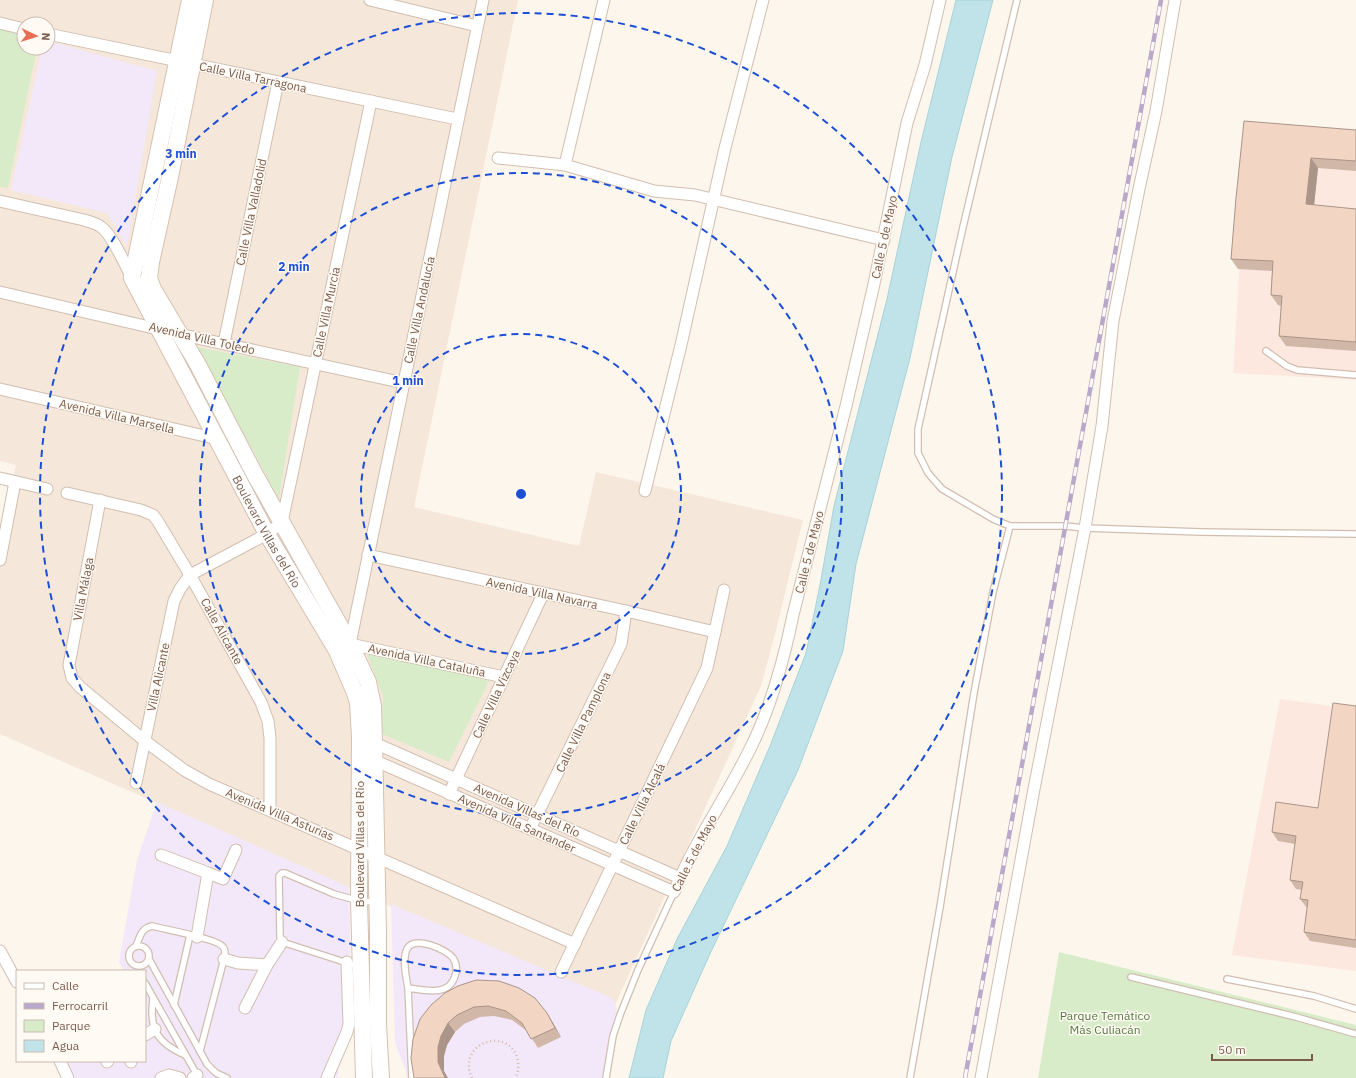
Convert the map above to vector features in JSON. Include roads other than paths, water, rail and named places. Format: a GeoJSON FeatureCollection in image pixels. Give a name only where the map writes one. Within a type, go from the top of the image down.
{"type":"FeatureCollection","features":[{"type":"Feature","properties":{"kind":"street","name":"Boulevard Villas del Río"},"geometry":{"type":"LineString","coordinates":[[190,0],[185,63],[170,177],[151,262],[149,278],[153,289],[197,363],[254,473],[282,522],[344,647]]}},
{"type":"Feature","properties":{"kind":"street","name":"Boulevard Villas del Río"},"geometry":{"type":"LineString","coordinates":[[205,0],[185,63],[132,278],[160,328],[267,534],[368,682],[372,706],[367,740],[367,757],[376,856],[378,902],[378,1025],[381,1078]]}},
{"type":"Feature","properties":{"kind":"street"},"geometry":{"type":"LineString","coordinates":[[370,0],[477,26]]}},
{"type":"Feature","properties":{"kind":"street","name":"Calle Villa Andalucía"},"geometry":{"type":"LineString","coordinates":[[344,647],[368,556],[457,119],[483,0]]}},
{"type":"Feature","properties":{"kind":"street"},"geometry":{"type":"LineString","coordinates":[[565,165],[604,0]]}},
{"type":"Feature","properties":{"kind":"street"},"geometry":{"type":"LineString","coordinates":[[645,492],[681,345],[725,148],[763,0]]}},
{"type":"Feature","properties":{"kind":"street","name":"Calle 5 de Mayo"},"geometry":{"type":"LineString","coordinates":[[674,892],[680,878],[752,745],[772,697],[786,648],[792,615],[846,406],[884,240],[907,123],[925,65],[940,0]]}},
{"type":"Feature","properties":{"kind":"street"},"geometry":{"type":"LineString","coordinates":[[981,1078],[1034,788],[1085,528],[1102,426],[1113,321],[1156,112],[1175,0]]}},
{"type":"Feature","properties":{"kind":"street"},"geometry":{"type":"LineString","coordinates":[[0,23],[16,27]]}},
{"type":"Feature","properties":{"kind":"street","name":"Calle Villa Tarragona"},"geometry":{"type":"LineString","coordinates":[[56,36],[457,119]]}},
{"type":"Feature","properties":{"kind":"street","name":"Calle Villa Valladolid"},"geometry":{"type":"LineString","coordinates":[[224,343],[278,82]]}},
{"type":"Feature","properties":{"kind":"street","name":"Calle Villa Murcia"},"geometry":{"type":"LineString","coordinates":[[282,522],[370,101]]}},
{"type":"Feature","properties":{"kind":"street"},"geometry":{"type":"LineString","coordinates":[[498,158],[565,165],[654,191],[695,195],[884,240]]}},
{"type":"Feature","properties":{"kind":"street"},"geometry":{"type":"LineString","coordinates":[[0,201],[96,223],[103,227],[132,278]]}},
{"type":"Feature","properties":{"kind":"street","name":"Avenida Villa Toledo"},"geometry":{"type":"LineString","coordinates":[[0,292],[160,328],[179,334],[404,383]]}},
{"type":"Feature","properties":{"kind":"street","name":"Avenida Villa Marsella"},"geometry":{"type":"LineString","coordinates":[[0,389],[218,439]]}},
{"type":"Feature","properties":{"kind":"street"},"geometry":{"type":"LineString","coordinates":[[218,439],[232,431]]}},
{"type":"Feature","properties":{"kind":"street"},"geometry":{"type":"LineString","coordinates":[[0,478],[47,489]]}},
{"type":"Feature","properties":{"kind":"street"},"geometry":{"type":"LineString","coordinates":[[0,560],[15,482]]}},
{"type":"Feature","properties":{"kind":"street","name":"Calle Alicante"},"geometry":{"type":"LineString","coordinates":[[67,492],[141,510],[153,515],[157,520],[190,575],[261,702],[268,721],[270,738],[270,810]]}},
{"type":"Feature","properties":{"kind":"street","name":"Villa Málaga"},"geometry":{"type":"LineString","coordinates":[[72,678],[69,665],[100,500]]}},
{"type":"Feature","properties":{"kind":"street"},"geometry":{"type":"LineString","coordinates":[[190,575],[267,534],[282,522]]}},
{"type":"Feature","properties":{"kind":"street","name":"Avenida Villa Navarra"},"geometry":{"type":"LineString","coordinates":[[368,556],[626,611],[715,632]]}},
{"type":"Feature","properties":{"kind":"street","name":"Villa Alicante"},"geometry":{"type":"LineString","coordinates":[[136,783],[174,601],[190,575]]}},
{"type":"Feature","properties":{"kind":"street","name":"Calle Villa Alcalá"},"geometry":{"type":"LineString","coordinates":[[561,972],[707,668],[724,590]]}},
{"type":"Feature","properties":{"kind":"street","name":"Calle Villa Vizcaya"},"geometry":{"type":"LineString","coordinates":[[449,794],[543,594]]}},
{"type":"Feature","properties":{"kind":"street","name":"Calle Villa Pamplona"},"geometry":{"type":"LineString","coordinates":[[530,829],[621,644],[626,611]]}},
{"type":"Feature","properties":{"kind":"street","name":"Avenida Villa Cataluña"},"geometry":{"type":"LineString","coordinates":[[344,647],[504,677]]}},
{"type":"Feature","properties":{"kind":"street","name":"Avenida Villa Asturias"},"geometry":{"type":"LineString","coordinates":[[72,678],[80,687],[145,741],[184,770],[270,810],[575,944]]}},
{"type":"Feature","properties":{"kind":"street","name":"Avenida Villas del Río"},"geometry":{"type":"LineString","coordinates":[[367,740],[680,878]]}},
{"type":"Feature","properties":{"kind":"street","name":"Boulevard Villas del Río"},"geometry":{"type":"LineString","coordinates":[[364,1078],[354,965],[359,901],[358,849],[367,757]]}},
{"type":"Feature","properties":{"kind":"street","name":"Avenida Villa Santander"},"geometry":{"type":"LineString","coordinates":[[367,757],[674,892]]}},
{"type":"Feature","properties":{"kind":"street"},"geometry":{"type":"LineString","coordinates":[[161,855],[228,879],[236,850]]}},
{"type":"Feature","properties":{"kind":"street"},"geometry":{"type":"LineString","coordinates":[[193,936],[208,873]]}},
{"type":"Feature","properties":{"kind":"street"},"geometry":{"type":"LineString","coordinates":[[244,1008],[267,965],[282,942]]}},
{"type":"Feature","properties":{"kind":"street"},"geometry":{"type":"LineString","coordinates":[[0,951],[16,980]]}},
{"type":"Feature","properties":{"kind":"street"},"geometry":{"type":"LineString","coordinates":[[224,959],[238,963],[267,965]]}},
{"type":"Feature","properties":{"kind":"street"},"geometry":{"type":"LineString","coordinates":[[327,1078],[347,1032],[354,965]]}},
{"type":"Feature","properties":{"kind":"street"},"geometry":{"type":"LineString","coordinates":[[146,1034],[155,1029]]}},
{"type":"Feature","properties":{"kind":"street"},"geometry":{"type":"LineString","coordinates":[[60,1062],[68,1078]]}},
{"type":"Feature","properties":{"kind":"street"},"geometry":{"type":"LineString","coordinates":[[161,1078],[169,1075],[180,1078]]}},
{"type":"Feature","properties":{"kind":"lane"},"geometry":{"type":"LineString","coordinates":[[1017,0],[963,227],[918,428],[918,453],[928,473],[942,489],[993,519],[1010,526],[1065,526],[1201,532],[1356,534]]}},
{"type":"Feature","properties":{"kind":"lane"},"geometry":{"type":"LineString","coordinates":[[1266,351],[1287,366],[1297,370],[1356,375]]}},
{"type":"Feature","properties":{"kind":"lane"},"geometry":{"type":"LineString","coordinates":[[910,1078],[940,907],[975,685],[993,592],[1010,526]]}},
{"type":"Feature","properties":{"kind":"lane"},"geometry":{"type":"LineString","coordinates":[[354,965],[282,942],[280,937],[279,876],[285,872],[334,894],[359,901],[378,902]]}},
{"type":"Feature","properties":{"kind":"lane","name":"Calle 5 de Mayo"},"geometry":{"type":"LineString","coordinates":[[606,1078],[613,1036],[620,1015],[638,970],[674,892]]}},
{"type":"Feature","properties":{"kind":"lane"},"geometry":{"type":"LineString","coordinates":[[149,959],[137,968],[129,960],[128,956],[132,948],[136,946],[141,932],[146,927],[152,926],[219,943],[224,947],[224,959],[200,1052]]}},
{"type":"Feature","properties":{"kind":"lane"},"geometry":{"type":"LineString","coordinates":[[174,1005],[193,936]]}},
{"type":"Feature","properties":{"kind":"lane"},"geometry":{"type":"LineString","coordinates":[[408,988],[435,990],[446,989],[452,984],[456,975],[457,966],[453,958],[445,952],[422,942],[414,943],[408,947],[405,964],[408,988],[412,1078]]}},
{"type":"Feature","properties":{"kind":"lane"},"geometry":{"type":"LineString","coordinates":[[136,946],[140,946],[148,951],[149,959],[207,1064],[216,1072],[227,1078]]}},
{"type":"Feature","properties":{"kind":"lane"},"geometry":{"type":"LineString","coordinates":[[1131,977],[1296,1017],[1356,1034]]}},
{"type":"Feature","properties":{"kind":"lane"},"geometry":{"type":"LineString","coordinates":[[1227,979],[1314,996],[1356,1009]]}},
{"type":"Feature","properties":{"kind":"lane"},"geometry":{"type":"LineString","coordinates":[[146,985],[197,1077]]}},
{"type":"Feature","properties":{"kind":"lane"},"geometry":{"type":"LineString","coordinates":[[153,998],[152,1010],[155,1029],[165,1044],[185,1055]]}},
{"type":"Feature","properties":{"kind":"water"},"geometry":{"type":"Polygon","coordinates":[[[956,0],[993,0],[952,157],[910,358],[856,564],[843,651],[798,770],[709,956],[671,1041],[663,1078],[629,1078],[646,1010],[677,939],[727,846],[770,746],[806,653],[834,506],[887,299],[921,142],[956,0]]]}},
{"type":"Feature","properties":{"kind":"railway"},"geometry":{"type":"LineString","coordinates":[[965,1078],[1161,0]]}},
{"type":"Feature","properties":{"kind":"park label","name":"Parque Temático Más Culiacán"},"geometry":{"type":"Point","coordinates":[1105,1022]}}]}
